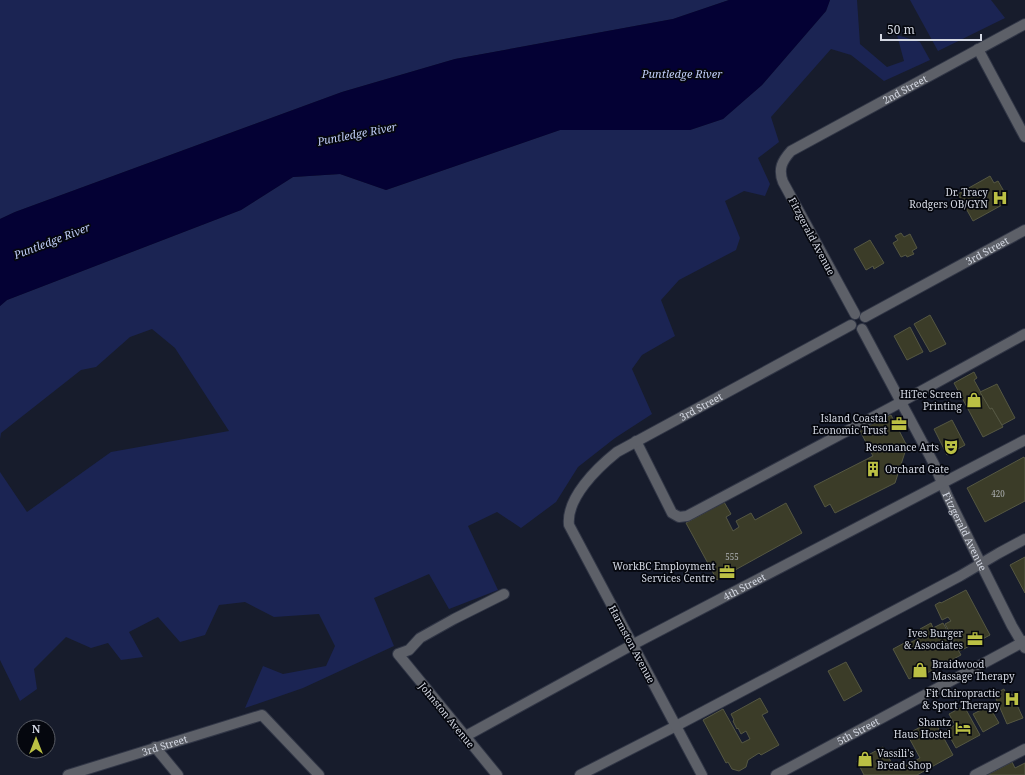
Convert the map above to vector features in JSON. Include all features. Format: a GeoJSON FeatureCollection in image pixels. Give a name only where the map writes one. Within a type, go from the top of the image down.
{"type":"FeatureCollection","features":[{"type":"Feature","properties":{"kind":"street","name":"2nd Street"},"geometry":{"type":"LineString","coordinates":[[786,157],[791,152],[1025,24]]}},
{"type":"Feature","properties":{"kind":"street"},"geometry":{"type":"LineString","coordinates":[[978,49],[1025,137]]}},
{"type":"Feature","properties":{"kind":"street","name":"Fitzgerald Avenue"},"geometry":{"type":"LineString","coordinates":[[786,157],[781,166],[780,174],[783,182],[855,314]]}},
{"type":"Feature","properties":{"kind":"street","name":"3rd Street"},"geometry":{"type":"LineString","coordinates":[[865,317],[1025,230]]}},
{"type":"Feature","properties":{"kind":"street"},"geometry":{"type":"LineString","coordinates":[[855,314],[862,314],[865,317],[867,322],[862,329],[855,329],[851,325],[851,318],[855,314]]}},
{"type":"Feature","properties":{"kind":"street","name":"3rd Street"},"geometry":{"type":"LineString","coordinates":[[570,510],[583,487],[598,469],[617,452],[851,325]]}},
{"type":"Feature","properties":{"kind":"street","name":"Fitzgerald Avenue"},"geometry":{"type":"LineString","coordinates":[[862,329],[936,467],[981,564],[1024,644]]}},
{"type":"Feature","properties":{"kind":"street"},"geometry":{"type":"LineString","coordinates":[[636,441],[672,513],[679,517],[687,516],[1025,334]]}},
{"type":"Feature","properties":{"kind":"street","name":"4th Street"},"geometry":{"type":"LineString","coordinates":[[464,737],[632,645],[1025,440]]}},
{"type":"Feature","properties":{"kind":"street","name":"Harmston Avenue"},"geometry":{"type":"LineString","coordinates":[[570,510],[570,525],[632,645],[702,775]]}},
{"type":"Feature","properties":{"kind":"street"},"geometry":{"type":"LineString","coordinates":[[580,775],[960,576],[1025,539]]}},
{"type":"Feature","properties":{"kind":"street","name":"Johnston Avenue"},"geometry":{"type":"LineString","coordinates":[[497,775],[464,737],[398,654],[409,650],[420,638],[504,594]]}},
{"type":"Feature","properties":{"kind":"street","name":"5th Street"},"geometry":{"type":"LineString","coordinates":[[776,775],[1024,644]]}},
{"type":"Feature","properties":{"kind":"street","name":"3rd Street"},"geometry":{"type":"LineString","coordinates":[[68,775],[154,747],[262,715],[319,775]]}},
{"type":"Feature","properties":{"kind":"street"},"geometry":{"type":"LineString","coordinates":[[154,747],[178,775]]}},
{"type":"Feature","properties":{"kind":"street"},"geometry":{"type":"LineString","coordinates":[[975,775],[1025,749]]}},
{"type":"Feature","properties":{"kind":"shaded area"},"geometry":{"type":"Polygon","coordinates":[[[0,0],[729,0],[673,19],[455,59],[342,92],[15,212],[0,219],[0,0]]]}},
{"type":"Feature","properties":{"kind":"shaded area"},"geometry":{"type":"Polygon","coordinates":[[[830,0],[857,0],[860,44],[887,67],[904,61],[897,35],[920,42],[930,60],[884,81],[851,55],[831,49],[771,117],[779,142],[758,158],[770,184],[765,196],[744,191],[725,201],[740,238],[736,250],[679,280],[661,300],[675,336],[642,355],[632,369],[652,414],[615,438],[578,467],[556,502],[521,528],[497,512],[468,526],[498,590],[449,609],[429,574],[374,598],[394,646],[303,688],[245,708],[263,666],[283,674],[326,666],[335,646],[319,614],[274,617],[245,602],[219,605],[205,635],[180,642],[158,617],[129,632],[143,657],[121,660],[108,643],[91,648],[66,637],[34,669],[37,689],[20,701],[0,660],[0,472],[27,512],[111,452],[229,431],[175,348],[152,329],[130,337],[96,367],[81,370],[1,433],[0,439],[0,306],[7,300],[241,210],[293,177],[340,174],[386,190],[560,130],[690,130],[723,119],[762,85],[826,11],[830,0]]]}},
{"type":"Feature","properties":{"kind":"shaded area"},"geometry":{"type":"Polygon","coordinates":[[[910,0],[991,0],[1005,18],[938,51],[910,0]]]}},
{"type":"Feature","properties":{"kind":"water","name":"Puntledge River"},"geometry":{"type":"Polygon","coordinates":[[[729,0],[830,0],[826,11],[762,85],[723,119],[690,130],[560,130],[386,190],[340,174],[293,177],[241,210],[7,300],[0,306],[0,219],[15,212],[342,92],[455,59],[673,19],[729,0]]]}},
{"type":"Feature","properties":{"kind":"building"},"geometry":{"type":"Polygon","coordinates":[[[990,176],[994,183],[998,181],[1006,195],[1002,205],[973,221],[958,194],[990,176]]]}},
{"type":"Feature","properties":{"kind":"building"},"geometry":{"type":"Polygon","coordinates":[[[901,233],[904,237],[910,234],[917,248],[912,251],[914,254],[907,257],[906,255],[901,257],[893,243],[898,240],[895,236],[901,233]]]}},
{"type":"Feature","properties":{"kind":"building"},"geometry":{"type":"Polygon","coordinates":[[[870,240],[884,263],[874,269],[873,266],[866,270],[854,249],[870,240]]]}},
{"type":"Feature","properties":{"kind":"building"},"geometry":{"type":"Polygon","coordinates":[[[930,315],[946,344],[930,352],[914,324],[930,315]]]}},
{"type":"Feature","properties":{"kind":"building"},"geometry":{"type":"Polygon","coordinates":[[[910,327],[923,352],[907,360],[894,336],[910,327]]]}},
{"type":"Feature","properties":{"kind":"building","name":"HiTec Screen Printing"},"geometry":{"type":"Polygon","coordinates":[[[974,372],[977,378],[974,380],[990,409],[992,408],[1003,427],[983,437],[954,383],[974,372]]]}},
{"type":"Feature","properties":{"kind":"building"},"geometry":{"type":"Polygon","coordinates":[[[997,384],[1015,418],[1002,425],[980,392],[997,384]]]}},
{"type":"Feature","properties":{"kind":"building","name":"Orchard Gate"},"geometry":{"type":"Polygon","coordinates":[[[891,415],[907,446],[895,483],[835,513],[830,504],[825,507],[814,486],[873,456],[858,427],[872,420],[874,423],[891,415]]]}},
{"type":"Feature","properties":{"kind":"building"},"geometry":{"type":"Polygon","coordinates":[[[952,420],[965,445],[947,455],[934,429],[952,420]]]}},
{"type":"Feature","properties":{"kind":"building"},"geometry":{"type":"Polygon","coordinates":[[[1024,457],[1025,501],[985,522],[967,488],[1024,457]]]}},
{"type":"Feature","properties":{"kind":"building"},"geometry":{"type":"Polygon","coordinates":[[[724,502],[731,514],[726,517],[733,531],[739,527],[736,521],[751,513],[755,520],[786,503],[802,533],[717,580],[686,523],[724,502]]]}},
{"type":"Feature","properties":{"kind":"building"},"geometry":{"type":"Polygon","coordinates":[[[1025,557],[1025,593],[1010,565],[1025,557]]]}},
{"type":"Feature","properties":{"kind":"building"},"geometry":{"type":"Polygon","coordinates":[[[966,590],[990,635],[960,651],[945,624],[951,621],[948,617],[942,620],[935,605],[966,590]]]}},
{"type":"Feature","properties":{"kind":"building"},"geometry":{"type":"Polygon","coordinates":[[[931,623],[933,628],[943,623],[961,655],[925,674],[923,671],[909,679],[893,649],[908,641],[909,643],[924,636],[920,629],[931,623]]]}},
{"type":"Feature","properties":{"kind":"building"},"geometry":{"type":"Polygon","coordinates":[[[846,662],[862,691],[844,701],[828,671],[846,662]]]}},
{"type":"Feature","properties":{"kind":"building"},"geometry":{"type":"Polygon","coordinates":[[[1004,689],[1007,696],[1012,694],[1023,718],[1007,724],[994,694],[1004,689]]]}},
{"type":"Feature","properties":{"kind":"building"},"geometry":{"type":"Polygon","coordinates":[[[760,698],[768,712],[762,715],[779,745],[761,755],[759,753],[748,760],[746,767],[739,771],[732,769],[728,762],[726,763],[703,720],[723,709],[742,743],[750,739],[746,731],[741,734],[738,728],[737,729],[731,714],[760,698]]]}},
{"type":"Feature","properties":{"kind":"building","name":"Shantz Haus Hostel"},"geometry":{"type":"Polygon","coordinates":[[[964,706],[980,735],[956,748],[946,730],[955,725],[949,714],[964,706]]]}},
{"type":"Feature","properties":{"kind":"building"},"geometry":{"type":"Polygon","coordinates":[[[989,706],[999,723],[983,732],[973,714],[989,706]]]}},
{"type":"Feature","properties":{"kind":"building"},"geometry":{"type":"Polygon","coordinates":[[[934,720],[953,755],[917,775],[864,775],[857,761],[883,747],[896,771],[920,758],[907,734],[934,720]]]}},
{"type":"Feature","properties":{"kind":"building"},"geometry":{"type":"Polygon","coordinates":[[[1012,762],[1015,768],[1025,763],[1025,775],[987,775],[1012,762]]]}},
{"type":"Feature","properties":{"kind":"place","name":"Dr. Tracy Rodgers OB/GYN"},"geometry":{"type":"Point","coordinates":[1000,198]}},
{"type":"Feature","properties":{"kind":"place","name":"HiTec Screen Printing"},"geometry":{"type":"Point","coordinates":[974,400]}},
{"type":"Feature","properties":{"kind":"place","name":"Island Coastal Economic Trust"},"geometry":{"type":"Point","coordinates":[899,424]}},
{"type":"Feature","properties":{"kind":"place","name":"Resonance Arts"},"geometry":{"type":"Point","coordinates":[951,447]}},
{"type":"Feature","properties":{"kind":"place","name":"Orchard Gate"},"geometry":{"type":"Point","coordinates":[873,469]}},
{"type":"Feature","properties":{"kind":"place","name":"WorkBC Employment Services Centre"},"geometry":{"type":"Point","coordinates":[727,572]}},
{"type":"Feature","properties":{"kind":"place","name":"Ives Burger & Associates"},"geometry":{"type":"Point","coordinates":[975,639]}},
{"type":"Feature","properties":{"kind":"place","name":"Braidwood Massage Therapy"},"geometry":{"type":"Point","coordinates":[920,670]}},
{"type":"Feature","properties":{"kind":"place","name":"Fit Chiropractic & Sport Therapy"},"geometry":{"type":"Point","coordinates":[1012,699]}},
{"type":"Feature","properties":{"kind":"place","name":"Shantz Haus Hostel"},"geometry":{"type":"Point","coordinates":[963,728]}},
{"type":"Feature","properties":{"kind":"place","name":"Vassili's Bread Shop"},"geometry":{"type":"Point","coordinates":[865,759]}}]}
